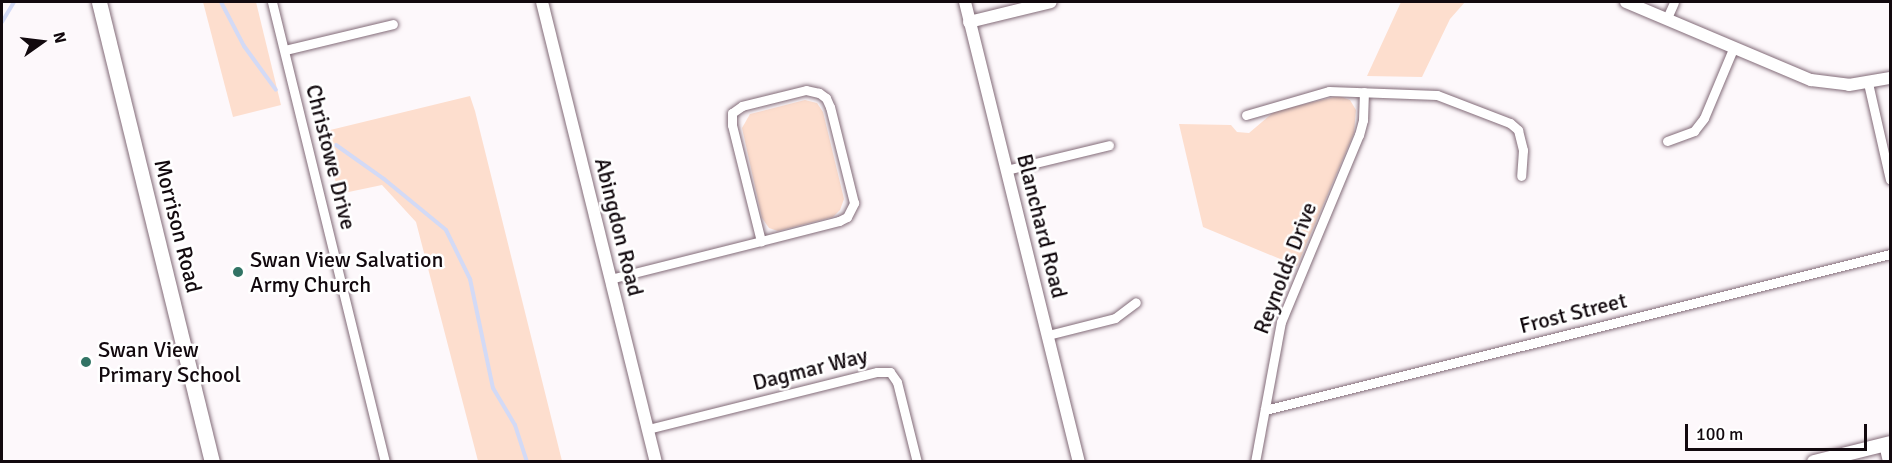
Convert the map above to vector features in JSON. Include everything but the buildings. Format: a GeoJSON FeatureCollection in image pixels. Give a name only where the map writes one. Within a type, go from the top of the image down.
{"type":"FeatureCollection","features":[{"type":"Feature","properties":{"kind":"main road","name":"Morrison Road"},"geometry":{"type":"LineString","coordinates":[[99,2],[212,462]]}},
{"type":"Feature","properties":{"kind":"main road"},"geometry":{"type":"LineString","coordinates":[[1814,462],[1887,443]]}},
{"type":"Feature","properties":{"kind":"street","name":"Christowe Drive"},"geometry":{"type":"LineString","coordinates":[[272,2],[385,462]]}},
{"type":"Feature","properties":{"kind":"street","name":"Abingdon Road"},"geometry":{"type":"LineString","coordinates":[[542,2],[656,462]]}},
{"type":"Feature","properties":{"kind":"street","name":"Blanchard Road"},"geometry":{"type":"LineString","coordinates":[[965,2],[1079,462]]}},
{"type":"Feature","properties":{"kind":"street"},"geometry":{"type":"LineString","coordinates":[[969,22],[1051,2]]}},
{"type":"Feature","properties":{"kind":"street"},"geometry":{"type":"LineString","coordinates":[[1626,2],[1811,81],[1849,85],[1890,78]]}},
{"type":"Feature","properties":{"kind":"street"},"geometry":{"type":"LineString","coordinates":[[1667,18],[1674,2]]}},
{"type":"Feature","properties":{"kind":"street"},"geometry":{"type":"LineString","coordinates":[[285,50],[393,24]]}},
{"type":"Feature","properties":{"kind":"street"},"geometry":{"type":"LineString","coordinates":[[1667,141],[1694,130],[1704,118],[1733,49]]}},
{"type":"Feature","properties":{"kind":"street"},"geometry":{"type":"LineString","coordinates":[[1868,83],[1890,180]]}},
{"type":"Feature","properties":{"kind":"street"},"geometry":{"type":"LineString","coordinates":[[610,279],[761,241],[839,221],[853,210],[854,203],[830,107],[819,93],[806,90],[742,106],[732,113],[732,125],[761,241]]}},
{"type":"Feature","properties":{"kind":"street"},"geometry":{"type":"LineString","coordinates":[[1245,115],[1329,92],[1437,96],[1510,123],[1522,139],[1521,176]]}},
{"type":"Feature","properties":{"kind":"street","name":"Reynolds Drive"},"geometry":{"type":"LineString","coordinates":[[1255,462],[1281,322],[1359,135],[1363,120],[1364,92]]}},
{"type":"Feature","properties":{"kind":"street"},"geometry":{"type":"LineString","coordinates":[[1006,170],[1109,145]]}},
{"type":"Feature","properties":{"kind":"street","name":"Frost Street"},"geometry":{"type":"LineString","coordinates":[[1264,410],[1890,254]]}},
{"type":"Feature","properties":{"kind":"street"},"geometry":{"type":"LineString","coordinates":[[1048,335],[1114,318],[1136,302]]}},
{"type":"Feature","properties":{"kind":"street","name":"Dagmar Way"},"geometry":{"type":"LineString","coordinates":[[648,429],[877,372],[890,372],[897,382],[917,462]]}},
{"type":"Feature","properties":{"kind":"street"},"geometry":{"type":"LineString","coordinates":[[1887,443],[1887,462]]}},
{"type":"Feature","properties":{"kind":"shaded area"},"geometry":{"type":"Polygon","coordinates":[[[203,2],[256,2],[281,105],[233,117],[203,2]]]}},
{"type":"Feature","properties":{"kind":"shaded area"},"geometry":{"type":"Polygon","coordinates":[[[1401,2],[1465,2],[1450,19],[1422,77],[1367,76],[1401,2]]]}},
{"type":"Feature","properties":{"kind":"shaded area"},"geometry":{"type":"Polygon","coordinates":[[[470,96],[562,461],[478,461],[416,222],[382,185],[339,194],[322,132],[470,96]]]}},
{"type":"Feature","properties":{"kind":"shaded area"},"geometry":{"type":"Polygon","coordinates":[[[1339,96],[1350,100],[1356,110],[1354,133],[1297,266],[1203,227],[1179,124],[1231,125],[1237,132],[1249,133],[1275,111],[1339,96]]]}},
{"type":"Feature","properties":{"kind":"shaded area"},"geometry":{"type":"Polygon","coordinates":[[[805,100],[817,103],[823,112],[844,199],[840,210],[833,217],[778,231],[769,228],[762,218],[742,128],[750,114],[805,100]]]}},
{"type":"Feature","properties":{"kind":"waterway"},"geometry":{"type":"LineString","coordinates":[[2,22],[14,2]]}},
{"type":"Feature","properties":{"kind":"waterway"},"geometry":{"type":"LineString","coordinates":[[221,2],[244,46],[276,90]]}},
{"type":"Feature","properties":{"kind":"waterway"},"geometry":{"type":"LineString","coordinates":[[336,145],[384,179],[446,230],[470,279],[493,388],[515,425],[527,462]]}},
{"type":"Feature","properties":{"kind":"place","name":"Swan View Salvation Army Church"},"geometry":{"type":"Point","coordinates":[238,272]}},
{"type":"Feature","properties":{"kind":"place","name":"Swan View Primary School"},"geometry":{"type":"Point","coordinates":[86,362]}}]}
